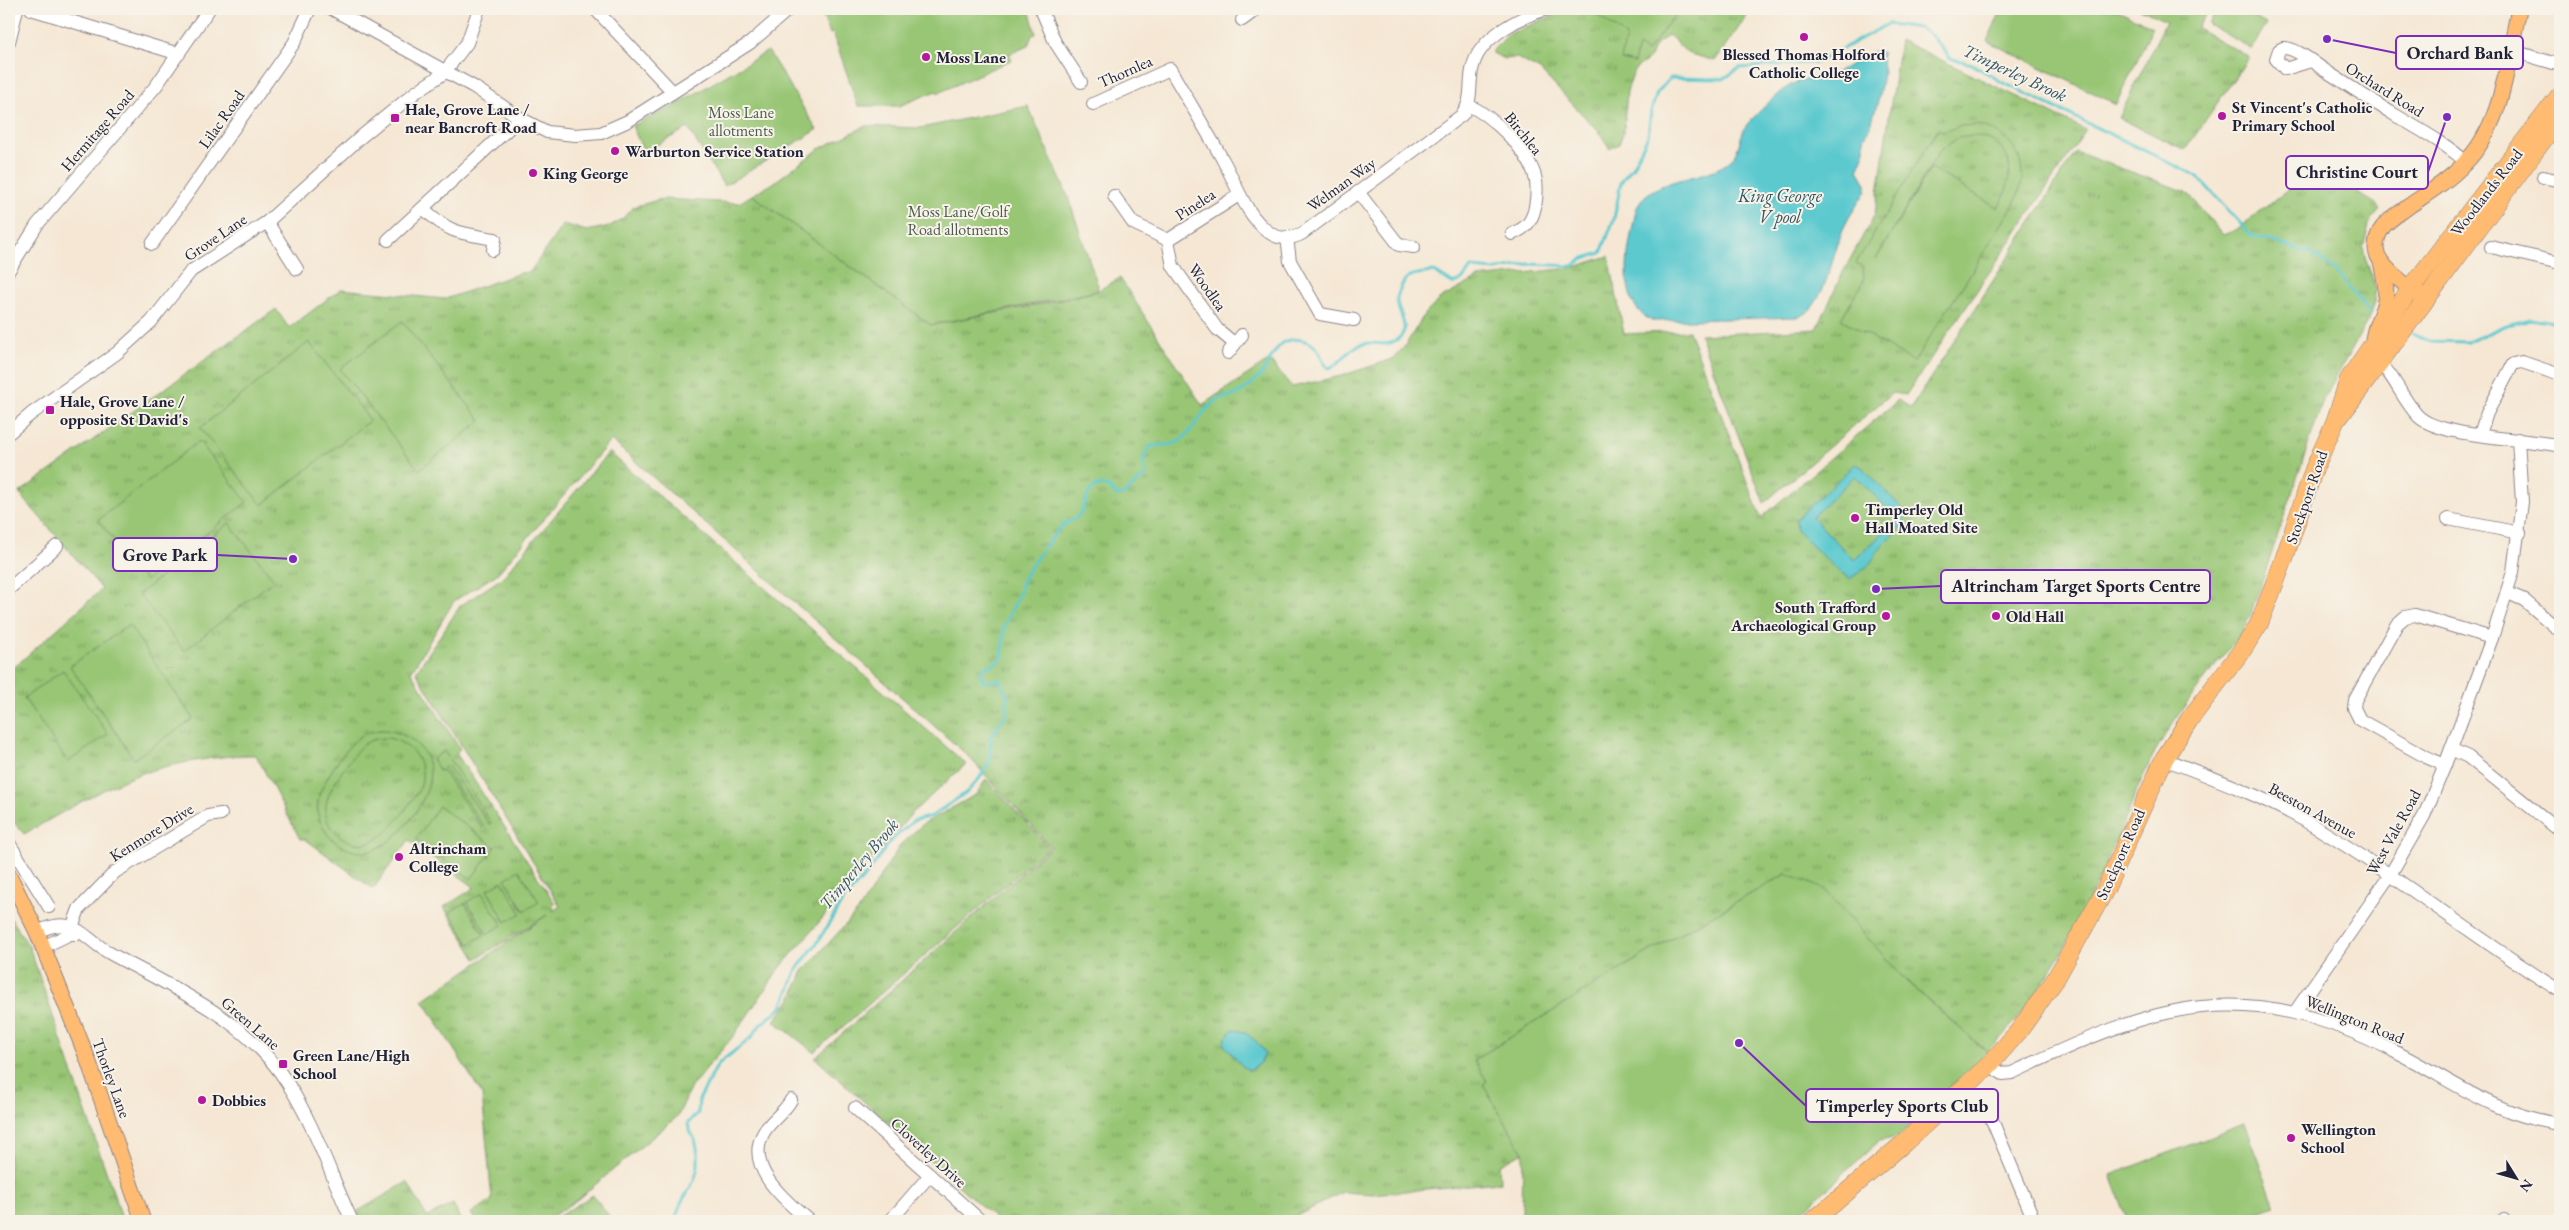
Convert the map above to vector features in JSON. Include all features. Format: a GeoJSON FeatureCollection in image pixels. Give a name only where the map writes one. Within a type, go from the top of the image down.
{"type":"FeatureCollection","features":[{"type":"Feature","properties":{"kind":"highway","name":"Woodlands Road"},"geometry":{"type":"LineString","coordinates":[[2411,288],[2558,106]]}},
{"type":"Feature","properties":{"kind":"highway","name":"Woodlands Road"},"geometry":{"type":"LineString","coordinates":[[2426,300],[2558,106]]}},
{"type":"Feature","properties":{"kind":"highway","name":"Stockport Road"},"geometry":{"type":"LineString","coordinates":[[1813,1221],[1989,1065],[2028,1018],[2079,940],[2105,890],[2164,759],[2189,720],[2243,649],[2259,624],[2281,567],[2314,468],[2335,422],[2345,388],[2373,352],[2411,288]]}},
{"type":"Feature","properties":{"kind":"highway","name":"Stockport Road"},"geometry":{"type":"LineString","coordinates":[[2373,352],[2426,300]]}},
{"type":"Feature","properties":{"kind":"main road"},"geometry":{"type":"LineString","coordinates":[[2373,352],[2373,331],[2386,296],[2381,262],[2376,249],[2381,229],[2466,162],[2481,144],[2500,101],[2519,9]]}},
{"type":"Feature","properties":{"kind":"main road"},"geometry":{"type":"LineString","coordinates":[[2381,262],[2426,300]]}},
{"type":"Feature","properties":{"kind":"main road","name":"Thorley Lane"},"geometry":{"type":"LineString","coordinates":[[9,875],[37,932],[88,1060],[143,1221]]}},
{"type":"Feature","properties":{"kind":"street"},"geometry":{"type":"LineString","coordinates":[[9,42],[17,9]]}},
{"type":"Feature","properties":{"kind":"street"},"geometry":{"type":"LineString","coordinates":[[31,9],[179,54]]}},
{"type":"Feature","properties":{"kind":"street","name":"Hermitage Road"},"geometry":{"type":"LineString","coordinates":[[9,270],[37,225],[140,105],[179,54],[209,9]]}},
{"type":"Feature","properties":{"kind":"street","name":"Lilac Road"},"geometry":{"type":"LineString","coordinates":[[152,244],[294,43],[310,9]]}},
{"type":"Feature","properties":{"kind":"street"},"geometry":{"type":"LineString","coordinates":[[332,9],[444,73],[474,87],[520,118],[547,132],[575,135],[601,132],[628,121],[750,44],[786,10]]}},
{"type":"Feature","properties":{"kind":"street","name":"Grove Lane"},"geometry":{"type":"LineString","coordinates":[[9,433],[31,414],[117,353],[150,322],[191,271],[267,222],[362,136],[416,92],[444,73],[467,43],[479,9]]}},
{"type":"Feature","properties":{"kind":"street"},"geometry":{"type":"LineString","coordinates":[[595,9],[674,92]]}},
{"type":"Feature","properties":{"kind":"street"},"geometry":{"type":"LineString","coordinates":[[1041,9],[1055,42],[1082,82]]}},
{"type":"Feature","properties":{"kind":"street"},"geometry":{"type":"LineString","coordinates":[[1242,20],[1257,9]]}},
{"type":"Feature","properties":{"kind":"street"},"geometry":{"type":"LineString","coordinates":[[1468,105],[1473,65],[1479,54],[1507,25],[1524,16],[1548,9]]}},
{"type":"Feature","properties":{"kind":"street"},"geometry":{"type":"LineString","coordinates":[[2510,50],[2560,65]]}},
{"type":"Feature","properties":{"kind":"street","name":"Orchard Road"},"geometry":{"type":"LineString","coordinates":[[2311,61],[2446,145],[2466,162]]}},
{"type":"Feature","properties":{"kind":"street","name":"Thornlea"},"geometry":{"type":"LineString","coordinates":[[1093,104],[1170,69],[1225,164],[1239,195]]}},
{"type":"Feature","properties":{"kind":"street","name":"Welman Way"},"geometry":{"type":"LineString","coordinates":[[1287,238],[1303,233],[1452,122],[1468,105]]}},
{"type":"Feature","properties":{"kind":"street","name":"Birchlea"},"geometry":{"type":"LineString","coordinates":[[1468,105],[1489,116],[1527,159],[1534,173],[1536,199],[1534,227],[1512,234]]}},
{"type":"Feature","properties":{"kind":"street"},"geometry":{"type":"LineString","coordinates":[[388,240],[520,118]]}},
{"type":"Feature","properties":{"kind":"street"},"geometry":{"type":"LineString","coordinates":[[2543,177],[2560,181]]}},
{"type":"Feature","properties":{"kind":"street"},"geometry":{"type":"LineString","coordinates":[[1358,192],[1399,245],[1414,247]]}},
{"type":"Feature","properties":{"kind":"street"},"geometry":{"type":"LineString","coordinates":[[1239,195],[1265,229],[1278,236],[1287,238],[1290,261],[1320,314],[1354,320]]}},
{"type":"Feature","properties":{"kind":"street","name":"Pinelea"},"geometry":{"type":"LineString","coordinates":[[1168,240],[1239,195]]}},
{"type":"Feature","properties":{"kind":"street"},"geometry":{"type":"LineString","coordinates":[[1114,196],[1133,223],[1168,240]]}},
{"type":"Feature","properties":{"kind":"street"},"geometry":{"type":"LineString","coordinates":[[423,208],[441,225],[457,233],[495,239],[493,250]]}},
{"type":"Feature","properties":{"kind":"street"},"geometry":{"type":"LineString","coordinates":[[267,222],[297,269]]}},
{"type":"Feature","properties":{"kind":"street","name":"Woodlea"},"geometry":{"type":"LineString","coordinates":[[1168,240],[1173,266],[1217,330],[1235,344]]}},
{"type":"Feature","properties":{"kind":"street"},"geometry":{"type":"LineString","coordinates":[[2492,247],[2560,263]]}},
{"type":"Feature","properties":{"kind":"street"},"geometry":{"type":"LineString","coordinates":[[2373,352],[2420,418],[2447,429],[2560,446]]}},
{"type":"Feature","properties":{"kind":"street"},"geometry":{"type":"LineString","coordinates":[[2480,434],[2487,413],[2513,364],[2522,362],[2554,374]]}},
{"type":"Feature","properties":{"kind":"street","name":"West Vale Road"},"geometry":{"type":"LineString","coordinates":[[2294,1012],[2390,874],[2424,816],[2445,765],[2508,593],[2520,534],[2522,502],[2518,439]]}},
{"type":"Feature","properties":{"kind":"street"},"geometry":{"type":"LineString","coordinates":[[2448,519],[2520,534]]}},
{"type":"Feature","properties":{"kind":"street"},"geometry":{"type":"LineString","coordinates":[[9,590],[56,546]]}},
{"type":"Feature","properties":{"kind":"street"},"geometry":{"type":"LineString","coordinates":[[2508,593],[2524,600],[2560,631]]}},
{"type":"Feature","properties":{"kind":"street"},"geometry":{"type":"LineString","coordinates":[[2445,765],[2426,757],[2360,720],[2354,708],[2355,700],[2397,624],[2408,615],[2415,615],[2492,638]]}},
{"type":"Feature","properties":{"kind":"street"},"geometry":{"type":"LineString","coordinates":[[2451,749],[2468,757],[2560,831]]}},
{"type":"Feature","properties":{"kind":"street","name":"Beeston Avenue"},"geometry":{"type":"LineString","coordinates":[[2164,759],[2234,786],[2289,812],[2390,874],[2560,992]]}},
{"type":"Feature","properties":{"kind":"street","name":"Kenmore Drive"},"geometry":{"type":"LineString","coordinates":[[75,931],[79,909],[122,866],[208,816],[221,814]]}},
{"type":"Feature","properties":{"kind":"street"},"geometry":{"type":"LineString","coordinates":[[9,843],[49,907]]}},
{"type":"Feature","properties":{"kind":"street"},"geometry":{"type":"LineString","coordinates":[[37,932],[55,924],[75,931]]}},
{"type":"Feature","properties":{"kind":"street"},"geometry":{"type":"LineString","coordinates":[[43,947],[75,931]]}},
{"type":"Feature","properties":{"kind":"street","name":"Green Lane"},"geometry":{"type":"LineString","coordinates":[[75,931],[101,949],[214,1011],[242,1032],[270,1060],[288,1084],[304,1114],[352,1221]]}},
{"type":"Feature","properties":{"kind":"street","name":"Wellington Road"},"geometry":{"type":"LineString","coordinates":[[1989,1065],[2003,1074],[2012,1073],[2113,1027],[2204,1005],[2252,1005],[2294,1012],[2368,1039],[2495,1107],[2529,1118],[2560,1124]]}},
{"type":"Feature","properties":{"kind":"street"},"geometry":{"type":"LineString","coordinates":[[1963,1089],[1976,1099],[1989,1114],[2031,1213],[2032,1221]]}},
{"type":"Feature","properties":{"kind":"street"},"geometry":{"type":"LineString","coordinates":[[791,1100],[780,1122],[761,1137],[758,1152],[760,1161],[771,1182],[809,1221]]}},
{"type":"Feature","properties":{"kind":"street","name":"Cloverley Drive"},"geometry":{"type":"LineString","coordinates":[[855,1108],[981,1221]]}},
{"type":"Feature","properties":{"kind":"street"},"geometry":{"type":"LineString","coordinates":[[890,1221],[930,1175]]}},
{"type":"Feature","properties":{"kind":"green space","name":"Moss Lane"},"geometry":{"type":"Polygon","coordinates":[[[820,9],[1029,9],[1036,34],[1032,35],[1028,46],[1009,54],[1011,60],[938,93],[936,91],[899,106],[858,106],[833,33],[830,34],[820,9]]]}},
{"type":"Feature","properties":{"kind":"green space"},"geometry":{"type":"Polygon","coordinates":[[[1565,9],[1752,9],[1715,61],[1687,53],[1669,35],[1655,45],[1649,59],[1635,69],[1627,91],[1624,130],[1619,144],[1610,149],[1599,132],[1540,70],[1517,58],[1504,59],[1491,52],[1509,34],[1565,9]]]}},
{"type":"Feature","properties":{"kind":"green space"},"geometry":{"type":"Polygon","coordinates":[[[1589,9],[1679,9],[1647,52],[1638,46],[1634,63],[1621,60],[1626,36],[1589,9]]]}},
{"type":"Feature","properties":{"kind":"green space"},"geometry":{"type":"Polygon","coordinates":[[[2002,9],[2116,9],[2153,27],[2116,104],[1987,41],[2002,9]]]}},
{"type":"Feature","properties":{"kind":"green space"},"geometry":{"type":"Polygon","coordinates":[[[2140,9],[2209,9],[2197,28],[2249,57],[2185,150],[2119,118],[2166,21],[2140,9]]]}},
{"type":"Feature","properties":{"kind":"green space"},"geometry":{"type":"Polygon","coordinates":[[[2217,9],[2239,9],[2266,24],[2252,49],[2208,24],[2217,9]]]}},
{"type":"Feature","properties":{"kind":"green space"},"geometry":{"type":"Polygon","coordinates":[[[1900,40],[2086,130],[1906,395],[1892,393],[1764,503],[1700,335],[1817,329],[1843,272],[1875,214],[1900,40]]]}},
{"type":"Feature","properties":{"kind":"green space","name":"Moss Lane allotments"},"geometry":{"type":"Polygon","coordinates":[[[768,51],[817,130],[724,186],[688,128],[644,152],[632,126],[674,106],[768,51]]]}},
{"type":"Feature","properties":{"kind":"green space","name":"Moss Lane/Golf Road allotments"},"geometry":{"type":"Polygon","coordinates":[[[1028,106],[1067,194],[1098,286],[1097,291],[931,325],[752,195],[772,184],[819,149],[866,126],[921,128],[1028,106]]]}},
{"type":"Feature","properties":{"kind":"green space"},"geometry":{"type":"Polygon","coordinates":[[[1977,125],[1988,128],[2006,140],[2018,157],[2021,167],[2020,189],[2009,213],[1914,362],[1841,319],[1864,281],[1863,267],[1856,263],[1938,129],[1944,132],[1959,126],[1977,125]],[[1972,136],[1958,138],[1940,150],[1876,259],[1931,168],[1998,208],[2008,184],[2008,162],[2004,152],[1997,144],[1972,136]]]}},
{"type":"Feature","properties":{"kind":"green space"},"geometry":{"type":"Polygon","coordinates":[[[2076,152],[2187,192],[2223,235],[2236,230],[2315,169],[2375,203],[2380,209],[2370,221],[2363,247],[2376,288],[2368,320],[2324,398],[2251,614],[2243,631],[2197,689],[2165,734],[2145,772],[2091,897],[2062,953],[2028,1005],[1987,1052],[1786,874],[1650,951],[1474,1060],[1487,1081],[1483,1084],[1523,1152],[1499,1165],[1500,1182],[1373,1194],[1343,1192],[1287,1221],[998,1221],[815,1058],[1051,847],[967,755],[611,440],[497,574],[454,601],[411,672],[460,749],[456,753],[554,902],[553,911],[560,906],[416,672],[460,606],[502,578],[609,452],[966,764],[913,812],[780,968],[734,1035],[691,1087],[678,1116],[578,1199],[545,1221],[475,1221],[471,1213],[492,1200],[482,1094],[423,1000],[547,915],[476,959],[444,907],[474,888],[473,886],[409,840],[373,889],[305,839],[300,839],[256,755],[211,758],[159,768],[132,777],[77,804],[24,834],[9,817],[9,672],[102,589],[19,493],[276,309],[289,328],[341,289],[445,299],[520,273],[530,272],[563,224],[587,231],[610,226],[623,218],[633,207],[662,199],[739,203],[752,195],[931,325],[1056,301],[1097,291],[1120,278],[1202,405],[1265,363],[1271,362],[1292,387],[1341,376],[1393,359],[1405,346],[1424,315],[1440,299],[1478,278],[1571,268],[1609,256],[1624,334],[1689,331],[1761,518],[1898,400],[1911,408],[2076,152]]]}},
{"type":"Feature","properties":{"kind":"green space"},"geometry":{"type":"Polygon","coordinates":[[[402,321],[481,421],[419,470],[340,369],[402,321]]]}},
{"type":"Feature","properties":{"kind":"green space"},"geometry":{"type":"Polygon","coordinates":[[[309,342],[370,420],[262,505],[200,428],[309,342]]]}},
{"type":"Feature","properties":{"kind":"green space"},"geometry":{"type":"Polygon","coordinates":[[[199,441],[247,502],[146,581],[98,520],[199,441]]]}},
{"type":"Feature","properties":{"kind":"green space"},"geometry":{"type":"Polygon","coordinates":[[[229,523],[274,580],[184,651],[139,594],[229,523]]]}},
{"type":"Feature","properties":{"kind":"green space"},"geometry":{"type":"Polygon","coordinates":[[[129,625],[193,719],[134,759],[70,666],[129,625]]]}},
{"type":"Feature","properties":{"kind":"green space"},"geometry":{"type":"Polygon","coordinates":[[[63,670],[108,734],[68,762],[24,698],[63,670]]]}},
{"type":"Feature","properties":{"kind":"green space"},"geometry":{"type":"Polygon","coordinates":[[[379,730],[400,733],[417,744],[428,761],[430,771],[429,782],[421,803],[406,825],[396,835],[376,849],[366,852],[347,849],[338,844],[324,830],[320,821],[318,801],[328,776],[353,743],[360,736],[379,730]],[[388,738],[379,739],[363,745],[355,753],[334,784],[327,803],[326,812],[333,830],[343,838],[362,844],[378,838],[393,825],[418,792],[422,776],[419,761],[409,748],[396,740],[388,738]]]}},
{"type":"Feature","properties":{"kind":"green space"},"geometry":{"type":"Polygon","coordinates":[[[444,751],[491,823],[489,824],[447,765],[444,768],[484,827],[482,828],[442,770],[440,771],[432,759],[444,751]]]}},
{"type":"Feature","properties":{"kind":"green space"},"geometry":{"type":"Polygon","coordinates":[[[986,779],[1049,847],[814,1052],[774,1021],[791,999],[803,971],[859,910],[901,844],[923,824],[977,794],[986,779]]]}},
{"type":"Feature","properties":{"kind":"green space"},"geometry":{"type":"Polygon","coordinates":[[[439,806],[495,847],[471,879],[416,839],[439,806]]]}},
{"type":"Feature","properties":{"kind":"green space"},"geometry":{"type":"Polygon","coordinates":[[[519,870],[539,902],[524,911],[505,879],[519,870]]]}},
{"type":"Feature","properties":{"kind":"green space"},"geometry":{"type":"Polygon","coordinates":[[[1786,874],[1824,889],[1907,982],[1987,1052],[1898,1137],[1879,1141],[1792,1221],[1540,1221],[1522,1217],[1523,1152],[1483,1084],[1487,1081],[1474,1060],[1650,951],[1786,874]]]}},
{"type":"Feature","properties":{"kind":"green space"},"geometry":{"type":"Polygon","coordinates":[[[502,881],[521,913],[506,922],[487,890],[502,881]]]}},
{"type":"Feature","properties":{"kind":"green space"},"geometry":{"type":"Polygon","coordinates":[[[482,893],[502,925],[487,934],[467,902],[482,893]]]}},
{"type":"Feature","properties":{"kind":"green space"},"geometry":{"type":"Polygon","coordinates":[[[465,903],[484,935],[469,944],[450,912],[465,903]]]}},
{"type":"Feature","properties":{"kind":"green space"},"geometry":{"type":"Polygon","coordinates":[[[9,916],[29,946],[123,1221],[9,1221],[9,916]]]}},
{"type":"Feature","properties":{"kind":"green space"},"geometry":{"type":"Polygon","coordinates":[[[2244,1124],[2275,1205],[2231,1221],[2128,1221],[2111,1175],[2244,1124]]]}},
{"type":"Feature","properties":{"kind":"green space"},"geometry":{"type":"Polygon","coordinates":[[[407,1182],[427,1217],[453,1204],[461,1221],[361,1221],[358,1211],[407,1182]]]}},
{"type":"Feature","properties":{"kind":"green space"},"geometry":{"type":"Polygon","coordinates":[[[593,1195],[613,1221],[551,1221],[593,1195]]]}},
{"type":"Feature","properties":{"kind":"water","name":"King George V pool"},"geometry":{"type":"Polygon","coordinates":[[[1874,51],[1882,52],[1883,74],[1878,101],[1870,128],[1864,139],[1864,156],[1858,170],[1866,184],[1866,190],[1844,227],[1827,278],[1815,304],[1807,313],[1798,317],[1654,321],[1643,315],[1635,306],[1630,294],[1627,268],[1635,216],[1637,207],[1642,199],[1664,185],[1706,173],[1730,161],[1737,150],[1747,125],[1787,87],[1798,82],[1835,73],[1874,51]]]}},
{"type":"Feature","properties":{"kind":"water"},"geometry":{"type":"Polygon","coordinates":[[[1855,464],[1862,467],[1906,512],[1904,524],[1884,543],[1869,565],[1850,579],[1834,567],[1797,531],[1796,519],[1855,464]],[[1855,476],[1812,517],[1854,560],[1898,519],[1855,476]]]}},
{"type":"Feature","properties":{"kind":"water"},"geometry":{"type":"Polygon","coordinates":[[[1233,1029],[1251,1037],[1265,1053],[1260,1063],[1250,1070],[1243,1067],[1224,1045],[1225,1039],[1233,1029]]]}},
{"type":"Feature","properties":{"kind":"waterway","name":"Timperley Brook"},"geometry":{"type":"LineString","coordinates":[[676,1221],[679,1207],[692,1185],[698,1167],[697,1147],[689,1130],[688,1123],[698,1113],[699,1100],[718,1064],[751,1038],[760,1025],[782,1007],[797,969],[817,943],[844,899],[869,872],[888,844],[913,821],[932,816],[967,792],[979,779],[990,761],[991,736],[1007,714],[1007,696],[1000,680],[983,682],[980,674],[984,668],[998,662],[1002,658],[1004,627],[1020,592],[1024,577],[1061,527],[1080,514],[1090,491],[1101,485],[1109,488],[1117,496],[1123,495],[1146,475],[1143,459],[1149,447],[1171,444],[1182,439],[1214,402],[1238,394],[1257,379],[1275,351],[1285,341],[1293,339],[1302,340],[1315,346],[1324,363],[1329,368],[1337,364],[1352,349],[1361,344],[1389,344],[1393,342],[1400,337],[1404,327],[1397,304],[1397,297],[1404,281],[1410,276],[1433,271],[1454,284],[1462,280],[1471,268],[1496,270],[1529,264],[1573,266],[1584,258],[1601,253],[1614,219],[1621,182],[1633,166],[1648,136],[1651,111],[1657,93],[1670,78],[1723,79],[1740,68],[1818,62],[1888,24],[1919,28],[1932,36],[1950,58],[1972,64],[2002,82],[2197,176],[2251,235],[2310,253],[2335,270],[2370,313]]}},
{"type":"Feature","properties":{"kind":"waterway","name":"Timperley Brook"},"geometry":{"type":"LineString","coordinates":[[2413,334],[2428,341],[2468,342],[2507,325],[2530,319],[2560,324]]}},
{"type":"Feature","properties":{"kind":"place","name":"Blessed Thomas Holford Catholic College"},"geometry":{"type":"Point","coordinates":[1804,37]}},
{"type":"Feature","properties":{"kind":"place","name":"Orchard Bank"},"geometry":{"type":"Point","coordinates":[2327,39]}},
{"type":"Feature","properties":{"kind":"place","name":"Moss Lane"},"geometry":{"type":"Point","coordinates":[926,57]}},
{"type":"Feature","properties":{"kind":"place","name":"St Vincent's Catholic Primary School"},"geometry":{"type":"Point","coordinates":[2222,116]}},
{"type":"Feature","properties":{"kind":"place","name":"Christine Court"},"geometry":{"type":"Point","coordinates":[2447,117]}},
{"type":"Feature","properties":{"kind":"place","name":"Hale, Grove Lane / near Bancroft Road"},"geometry":{"type":"Point","coordinates":[395,118]}},
{"type":"Feature","properties":{"kind":"place","name":"Warburton Service Station"},"geometry":{"type":"Point","coordinates":[615,151]}},
{"type":"Feature","properties":{"kind":"place","name":"King George"},"geometry":{"type":"Point","coordinates":[533,173]}},
{"type":"Feature","properties":{"kind":"place","name":"Hale, Grove Lane / opposite St David's"},"geometry":{"type":"Point","coordinates":[50,410]}},
{"type":"Feature","properties":{"kind":"place","name":"Timperley Old Hall Moated Site"},"geometry":{"type":"Point","coordinates":[1855,518]}},
{"type":"Feature","properties":{"kind":"place","name":"Grove Park"},"geometry":{"type":"Point","coordinates":[293,559]}},
{"type":"Feature","properties":{"kind":"place","name":"Altrincham Target Sports Centre"},"geometry":{"type":"Point","coordinates":[1876,589]}},
{"type":"Feature","properties":{"kind":"place","name":"South Trafford Archaeological Group"},"geometry":{"type":"Point","coordinates":[1886,616]}},
{"type":"Feature","properties":{"kind":"place","name":"Old Hall"},"geometry":{"type":"Point","coordinates":[1996,616]}},
{"type":"Feature","properties":{"kind":"place","name":"Altrincham College"},"geometry":{"type":"Point","coordinates":[399,857]}},
{"type":"Feature","properties":{"kind":"place","name":"Timperley Sports Club"},"geometry":{"type":"Point","coordinates":[1739,1043]}},
{"type":"Feature","properties":{"kind":"place","name":"Green Lane/High School"},"geometry":{"type":"Point","coordinates":[283,1064]}},
{"type":"Feature","properties":{"kind":"place","name":"Dobbies"},"geometry":{"type":"Point","coordinates":[202,1100]}},
{"type":"Feature","properties":{"kind":"place","name":"Wellington School"},"geometry":{"type":"Point","coordinates":[2291,1138]}}]}
